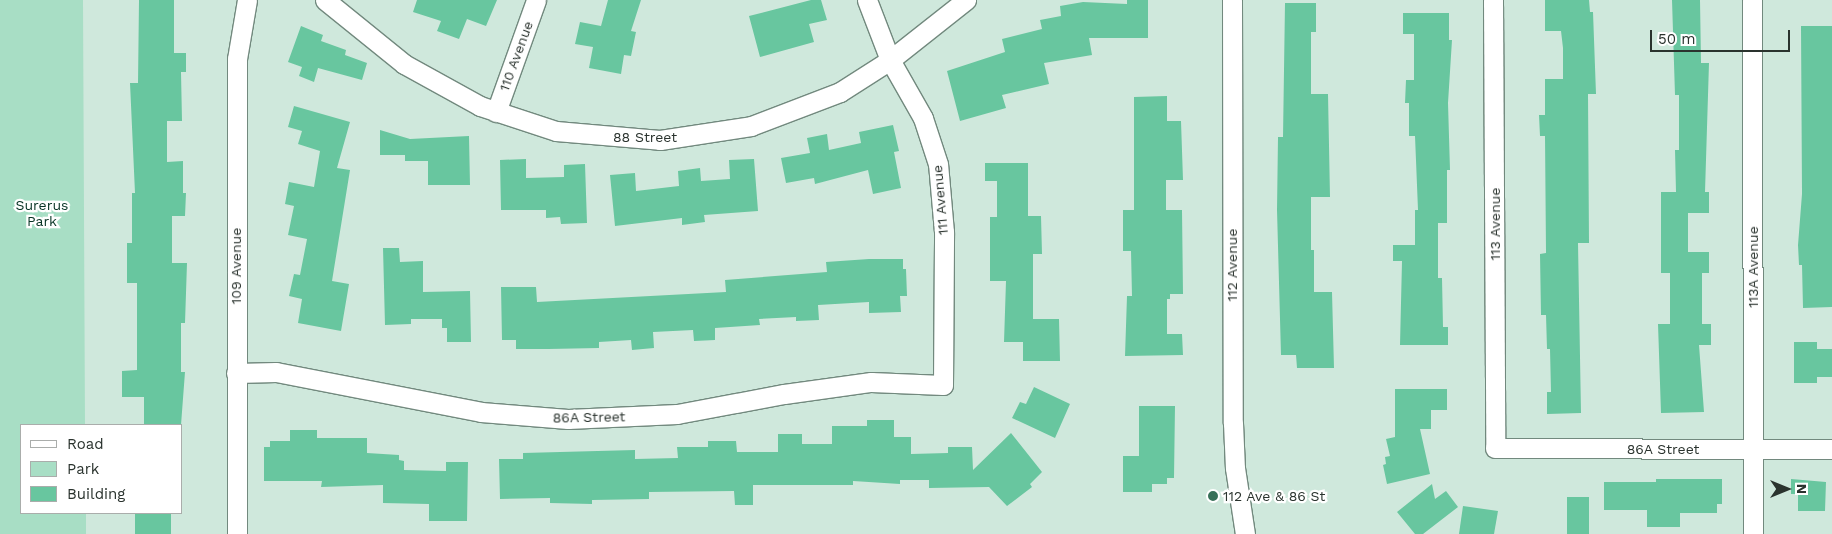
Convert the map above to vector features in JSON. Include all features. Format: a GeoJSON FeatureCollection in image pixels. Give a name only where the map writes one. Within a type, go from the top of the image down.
{"type":"FeatureCollection","features":[{"type":"Feature","properties":{"kind":"street","name":"109 Avenue"},"geometry":{"type":"LineString","coordinates":[[237,534],[237,59],[247,0]]}},
{"type":"Feature","properties":{"kind":"street","name":"88 Street"},"geometry":{"type":"LineString","coordinates":[[325,0],[424,77],[496,112],[556,132],[586,136],[660,140],[692,136],[784,116],[840,92],[890,60],[966,0]]}},
{"type":"Feature","properties":{"kind":"street","name":"110 Avenue"},"geometry":{"type":"LineString","coordinates":[[496,112],[536,0]]}},
{"type":"Feature","properties":{"kind":"street","name":"111 Avenue"},"geometry":{"type":"LineString","coordinates":[[867,0],[890,60],[923,118],[938,164],[944,232],[942,385]]}},
{"type":"Feature","properties":{"kind":"street","name":"112 Avenue"},"geometry":{"type":"LineString","coordinates":[[1232,0],[1233,424],[1244,532]]}},
{"type":"Feature","properties":{"kind":"street","name":"113 Avenue"},"geometry":{"type":"LineString","coordinates":[[1493,0],[1495,448]]}},
{"type":"Feature","properties":{"kind":"street","name":"113A Avenue"},"geometry":{"type":"LineString","coordinates":[[1752,0],[1753,534]]}},
{"type":"Feature","properties":{"kind":"street","name":"86A Street"},"geometry":{"type":"LineString","coordinates":[[236,373],[276,372],[481,412],[568,419],[677,414],[784,394],[871,382],[942,385]]}},
{"type":"Feature","properties":{"kind":"street","name":"86A Street"},"geometry":{"type":"LineString","coordinates":[[1495,448],[1832,449]]}},
{"type":"Feature","properties":{"kind":"green space","name":"Surerus Park"},"geometry":{"type":"Polygon","coordinates":[[[0,0],[83,0],[85,424],[20,424],[20,514],[86,514],[86,534],[0,534],[0,0]]]}},
{"type":"Feature","properties":{"kind":"building"},"geometry":{"type":"Polygon","coordinates":[[[139,0],[174,0],[174,53],[186,53],[186,72],[181,72],[182,121],[167,121],[167,162],[183,161],[183,193],[186,193],[185,216],[172,216],[172,263],[187,263],[185,323],[181,323],[181,372],[185,372],[181,424],[144,424],[144,397],[122,397],[122,371],[137,370],[137,283],[127,283],[127,243],[132,243],[132,193],[135,193],[130,83],[138,83],[139,0]]]}},
{"type":"Feature","properties":{"kind":"building"},"geometry":{"type":"Polygon","coordinates":[[[417,0],[497,0],[486,26],[467,19],[459,39],[437,31],[441,21],[413,12],[417,0]]]}},
{"type":"Feature","properties":{"kind":"building"},"geometry":{"type":"Polygon","coordinates":[[[608,0],[641,0],[631,31],[636,32],[631,56],[624,55],[621,74],[589,68],[593,47],[575,44],[580,22],[601,26],[608,0]]]}},
{"type":"Feature","properties":{"kind":"building"},"geometry":{"type":"Polygon","coordinates":[[[811,0],[821,0],[827,20],[809,24],[814,42],[760,57],[749,16],[811,0]]]}},
{"type":"Feature","properties":{"kind":"building"},"geometry":{"type":"Polygon","coordinates":[[[1127,0],[1148,0],[1148,38],[1089,38],[1092,55],[1044,63],[1049,84],[1002,95],[1006,108],[960,121],[947,71],[1005,52],[1002,39],[1042,29],[1040,20],[1061,16],[1060,6],[1083,2],[1127,4],[1127,0]]]}},
{"type":"Feature","properties":{"kind":"building"},"geometry":{"type":"Polygon","coordinates":[[[1545,0],[1589,0],[1590,12],[1593,12],[1596,94],[1588,94],[1589,243],[1578,243],[1581,413],[1547,414],[1547,392],[1551,392],[1550,349],[1547,349],[1546,315],[1541,315],[1540,254],[1546,253],[1545,136],[1540,136],[1539,115],[1545,115],[1545,79],[1563,79],[1563,48],[1561,31],[1545,31],[1545,0]]]}},
{"type":"Feature","properties":{"kind":"building"},"geometry":{"type":"Polygon","coordinates":[[[1672,0],[1700,0],[1701,63],[1709,63],[1705,192],[1709,192],[1709,213],[1688,213],[1688,252],[1709,252],[1709,273],[1702,273],[1702,324],[1711,324],[1711,345],[1699,345],[1704,412],[1661,413],[1658,324],[1670,324],[1670,273],[1661,273],[1661,192],[1676,192],[1675,150],[1679,150],[1679,95],[1675,95],[1672,0]]]}},
{"type":"Feature","properties":{"kind":"building"},"geometry":{"type":"Polygon","coordinates":[[[1285,3],[1316,3],[1316,32],[1311,32],[1311,94],[1328,94],[1330,197],[1311,197],[1311,250],[1314,250],[1314,292],[1332,292],[1334,368],[1297,368],[1296,355],[1281,355],[1277,210],[1278,137],[1283,137],[1285,3]]]}},
{"type":"Feature","properties":{"kind":"building"},"geometry":{"type":"Polygon","coordinates":[[[1403,13],[1449,13],[1449,40],[1452,40],[1448,103],[1450,170],[1447,170],[1447,223],[1438,223],[1438,278],[1442,278],[1443,327],[1448,327],[1448,345],[1400,345],[1402,261],[1393,261],[1393,245],[1415,245],[1415,210],[1418,210],[1415,136],[1409,136],[1409,103],[1405,103],[1406,80],[1414,80],[1414,34],[1403,34],[1403,13]]]}},
{"type":"Feature","properties":{"kind":"building"},"geometry":{"type":"Polygon","coordinates":[[[301,26],[323,35],[321,41],[346,50],[345,55],[367,63],[362,80],[318,68],[314,82],[299,76],[302,67],[288,62],[301,26]]]}},
{"type":"Feature","properties":{"kind":"building"},"geometry":{"type":"Polygon","coordinates":[[[1801,26],[1832,26],[1832,307],[1803,308],[1802,265],[1799,265],[1798,245],[1802,194],[1801,26]]]}},
{"type":"Feature","properties":{"kind":"building"},"geometry":{"type":"Polygon","coordinates":[[[1167,96],[1167,121],[1181,121],[1183,180],[1166,180],[1166,210],[1182,210],[1183,294],[1170,294],[1170,299],[1167,299],[1167,334],[1182,334],[1183,355],[1125,356],[1127,296],[1132,296],[1131,251],[1123,251],[1123,210],[1134,210],[1134,97],[1167,96]]]}},
{"type":"Feature","properties":{"kind":"building"},"geometry":{"type":"Polygon","coordinates":[[[294,106],[350,122],[337,168],[350,170],[332,281],[349,284],[341,331],[298,323],[302,299],[289,296],[294,274],[300,275],[307,239],[288,235],[294,206],[285,204],[289,182],[314,187],[320,151],[298,144],[302,131],[288,127],[294,106]]]}},
{"type":"Feature","properties":{"kind":"building"},"geometry":{"type":"Polygon","coordinates":[[[893,125],[899,151],[894,152],[901,188],[873,194],[868,170],[815,184],[814,178],[786,183],[781,158],[810,153],[807,138],[827,134],[829,150],[861,143],[859,132],[893,125]]]}},
{"type":"Feature","properties":{"kind":"building"},"geometry":{"type":"Polygon","coordinates":[[[380,130],[410,139],[469,136],[470,185],[428,185],[428,161],[405,161],[405,155],[380,155],[380,130]]]}},
{"type":"Feature","properties":{"kind":"building"},"geometry":{"type":"Polygon","coordinates":[[[526,159],[526,178],[564,177],[564,165],[585,164],[587,223],[561,224],[560,217],[546,218],[546,210],[501,210],[500,160],[526,159]]]}},
{"type":"Feature","properties":{"kind":"building"},"geometry":{"type":"Polygon","coordinates":[[[754,159],[758,211],[704,215],[705,222],[682,225],[682,218],[615,226],[610,175],[635,173],[636,191],[679,186],[678,171],[700,168],[701,181],[730,179],[729,160],[754,159]]]}},
{"type":"Feature","properties":{"kind":"building"},"geometry":{"type":"Polygon","coordinates":[[[985,163],[1028,163],[1028,216],[1041,216],[1042,254],[1033,254],[1033,319],[1059,319],[1060,361],[1023,361],[1023,342],[1004,342],[1006,281],[990,281],[990,217],[997,217],[997,181],[985,181],[985,163]]]}},
{"type":"Feature","properties":{"kind":"building"},"geometry":{"type":"Polygon","coordinates":[[[383,248],[399,248],[400,262],[423,261],[423,292],[470,291],[471,342],[447,342],[447,328],[442,328],[442,319],[411,319],[411,324],[385,325],[383,248]]]}},
{"type":"Feature","properties":{"kind":"building"},"geometry":{"type":"Polygon","coordinates":[[[903,259],[903,269],[906,269],[907,296],[900,296],[901,312],[869,313],[869,302],[818,305],[819,320],[796,321],[796,317],[759,319],[760,325],[715,328],[715,340],[694,341],[693,330],[653,332],[654,348],[632,350],[631,340],[599,342],[599,348],[516,349],[516,340],[502,340],[501,287],[536,287],[537,302],[726,292],[725,280],[827,272],[826,262],[903,259]]]}},
{"type":"Feature","properties":{"kind":"building"},"geometry":{"type":"Polygon","coordinates":[[[1794,342],[1817,342],[1817,349],[1832,349],[1832,377],[1817,377],[1817,383],[1794,383],[1794,342]]]}},
{"type":"Feature","properties":{"kind":"building"},"geometry":{"type":"Polygon","coordinates":[[[1034,387],[1070,404],[1055,438],[1012,418],[1020,402],[1026,404],[1034,387]]]}},
{"type":"Feature","properties":{"kind":"building"},"geometry":{"type":"Polygon","coordinates":[[[1395,389],[1447,389],[1447,410],[1431,410],[1431,429],[1420,429],[1430,474],[1387,484],[1383,465],[1386,464],[1385,457],[1390,456],[1386,439],[1395,437],[1395,389]]]}},
{"type":"Feature","properties":{"kind":"building"},"geometry":{"type":"Polygon","coordinates":[[[1139,406],[1175,406],[1174,478],[1167,478],[1167,484],[1152,484],[1152,492],[1123,492],[1123,456],[1139,456],[1139,406]]]}},
{"type":"Feature","properties":{"kind":"building"},"geometry":{"type":"Polygon","coordinates":[[[867,420],[894,420],[894,437],[911,437],[911,454],[948,453],[948,447],[972,447],[973,470],[1011,433],[1042,472],[1030,484],[1032,487],[1007,506],[989,487],[929,488],[929,480],[900,480],[900,484],[853,481],[853,485],[753,485],[753,505],[735,505],[734,491],[649,492],[649,499],[592,500],[592,504],[550,503],[550,498],[500,499],[499,459],[523,459],[523,453],[635,450],[635,459],[678,458],[677,447],[708,447],[708,441],[736,441],[737,452],[778,452],[778,434],[802,434],[802,444],[832,444],[832,426],[867,426],[867,420]]]}},
{"type":"Feature","properties":{"kind":"building"},"geometry":{"type":"Polygon","coordinates":[[[290,430],[317,430],[317,438],[367,438],[367,453],[399,455],[399,460],[404,461],[404,470],[446,471],[446,462],[468,462],[467,521],[429,521],[429,504],[383,503],[383,485],[321,487],[322,481],[264,481],[264,447],[270,447],[270,441],[290,441],[290,430]]]}},
{"type":"Feature","properties":{"kind":"building"},"geometry":{"type":"Polygon","coordinates":[[[1656,479],[1722,479],[1722,504],[1717,504],[1717,513],[1680,513],[1680,527],[1647,527],[1647,510],[1604,510],[1604,482],[1656,482],[1656,479]]]}},
{"type":"Feature","properties":{"kind":"building"},"geometry":{"type":"Polygon","coordinates":[[[1791,479],[1826,482],[1825,511],[1798,511],[1798,494],[1791,494],[1791,479]]]}},
{"type":"Feature","properties":{"kind":"building"},"geometry":{"type":"Polygon","coordinates":[[[1432,484],[1435,499],[1446,491],[1458,507],[1423,534],[1415,534],[1397,512],[1432,484]]]}},
{"type":"Feature","properties":{"kind":"building"},"geometry":{"type":"Polygon","coordinates":[[[1567,497],[1589,497],[1589,534],[1567,534],[1567,497]]]}},
{"type":"Feature","properties":{"kind":"building"},"geometry":{"type":"Polygon","coordinates":[[[1463,506],[1498,511],[1494,534],[1459,534],[1463,506]]]}},
{"type":"Feature","properties":{"kind":"building"},"geometry":{"type":"Polygon","coordinates":[[[135,514],[171,514],[171,534],[135,534],[135,514]]]}},
{"type":"Feature","properties":{"kind":"place","name":"112 Ave & 86 St"},"geometry":{"type":"Point","coordinates":[1213,496]}}]}
